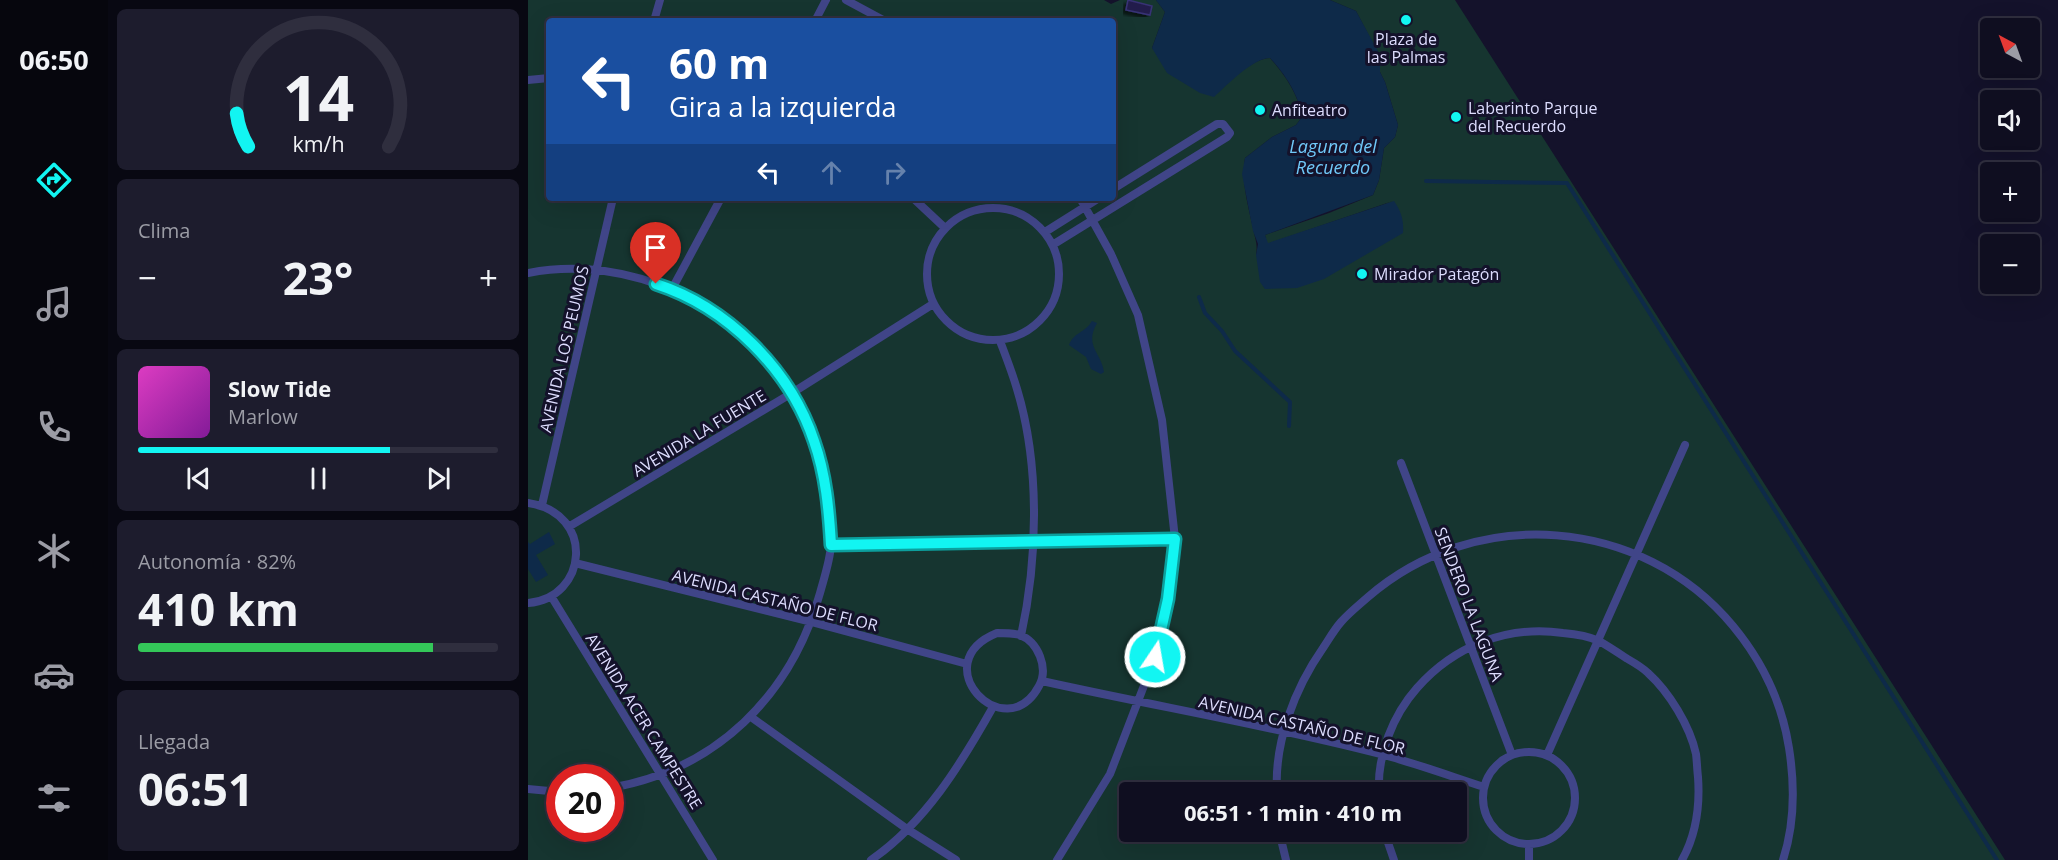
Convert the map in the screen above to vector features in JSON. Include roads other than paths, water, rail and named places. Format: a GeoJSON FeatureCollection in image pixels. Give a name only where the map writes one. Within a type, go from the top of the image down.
{"type":"FeatureCollection","features":[{"type":"Feature","properties":{"kind":"lane"},"geometry":{"type":"LineString","coordinates":[[655,18],[660,0]]}},
{"type":"Feature","properties":{"kind":"lane"},"geometry":{"type":"LineString","coordinates":[[817,18],[826,0]]}},
{"type":"Feature","properties":{"kind":"lane"},"geometry":{"type":"LineString","coordinates":[[846,0],[879,18]]}},
{"type":"Feature","properties":{"kind":"lane"},"geometry":{"type":"LineString","coordinates":[[528,80],[546,78]]}},
{"type":"Feature","properties":{"kind":"lane"},"geometry":{"type":"LineString","coordinates":[[1054,244],[1230,133],[1223,124],[1217,124],[1116,187]]}},
{"type":"Feature","properties":{"kind":"lane","name":"AVENIDA LOS PEUMOS"},"geometry":{"type":"LineString","coordinates":[[542,505],[612,201]]}},
{"type":"Feature","properties":{"kind":"lane"},"geometry":{"type":"LineString","coordinates":[[672,289],[719,201]]}},
{"type":"Feature","properties":{"kind":"lane"},"geometry":{"type":"LineString","coordinates":[[916,201],[945,228]]}},
{"type":"Feature","properties":{"kind":"lane"},"geometry":{"type":"LineString","coordinates":[[1057,860],[1110,774],[1155,657],[1168,599],[1175,539],[1162,420],[1137,315],[1111,254],[1082,201]]}},
{"type":"Feature","properties":{"kind":"lane"},"geometry":{"type":"LineString","coordinates":[[1045,232],[1094,201]]}},
{"type":"Feature","properties":{"kind":"lane"},"geometry":{"type":"LineString","coordinates":[[999,208],[1019,213],[1036,223],[1045,232],[1054,244],[1058,259],[1059,282],[1053,304],[1039,323],[1020,337],[1000,341],[980,340],[961,333],[945,321],[933,304],[927,285],[927,265],[933,245],[945,228],[960,216],[979,209],[999,208]]}},
{"type":"Feature","properties":{"kind":"lane"},"geometry":{"type":"LineString","coordinates":[[528,273],[545,269],[596,269],[640,278],[672,289],[703,305],[737,330],[767,359],[792,393],[814,440],[827,490],[831,545],[812,622],[798,652],[778,684],[751,717],[728,737],[699,757],[662,775],[624,786]]}},
{"type":"Feature","properties":{"kind":"lane","name":"AVENIDA LA FUENTE"},"geometry":{"type":"LineString","coordinates":[[570,526],[792,393],[933,304]]}},
{"type":"Feature","properties":{"kind":"lane"},"geometry":{"type":"LineString","coordinates":[[1000,341],[1017,389],[1028,436],[1032,483],[1034,542],[1028,603],[1021,636]]}},
{"type":"Feature","properties":{"kind":"lane"},"geometry":{"type":"LineString","coordinates":[[1547,755],[1685,445]]}},
{"type":"Feature","properties":{"kind":"lane","name":"SENDERO LA LAGUNA"},"geometry":{"type":"LineString","coordinates":[[1401,463],[1512,755]]}},
{"type":"Feature","properties":{"kind":"lane"},"geometry":{"type":"LineString","coordinates":[[528,503],[542,505],[556,513],[570,526],[576,550],[570,578],[560,590],[551,596],[528,603]]}},
{"type":"Feature","properties":{"kind":"lane"},"geometry":{"type":"LineString","coordinates":[[1276,782],[1284,731],[1306,672],[1342,621],[1389,579],[1436,554],[1495,537],[1548,534],[1599,541],[1636,554],[1686,581],[1720,610],[1749,645],[1771,683],[1786,726],[1794,782],[1790,839],[1784,860]]}},
{"type":"Feature","properties":{"kind":"lane"},"geometry":{"type":"LineString","coordinates":[[831,545],[1175,539]]}},
{"type":"Feature","properties":{"kind":"lane","name":"AVENIDA CASTAÑO DE FLOR"},"geometry":{"type":"LineString","coordinates":[[575,563],[812,622],[968,664]]}},
{"type":"Feature","properties":{"kind":"lane","name":"AVENIDA ACER CAMPESTRE"},"geometry":{"type":"LineString","coordinates":[[551,596],[713,860]]}},
{"type":"Feature","properties":{"kind":"lane"},"geometry":{"type":"LineString","coordinates":[[1380,782],[1383,754],[1393,725],[1409,698],[1429,674],[1454,655],[1471,645],[1513,632],[1545,630],[1577,635],[1598,641],[1648,672],[1678,709],[1696,753],[1700,800],[1690,846],[1683,860]]}},
{"type":"Feature","properties":{"kind":"lane"},"geometry":{"type":"LineString","coordinates":[[997,633],[1021,636],[1031,642],[1038,652],[1042,664],[1042,681],[1031,697],[1021,704],[1009,708],[993,707],[978,697],[972,688],[968,678],[968,664],[976,646],[986,638],[997,633]]}},
{"type":"Feature","properties":{"kind":"lane","name":"AVENIDA CASTAÑO DE FLOR"},"geometry":{"type":"LineString","coordinates":[[1042,681],[1383,754],[1484,787]]}},
{"type":"Feature","properties":{"kind":"lane"},"geometry":{"type":"LineString","coordinates":[[871,860],[907,829],[945,786],[993,707]]}},
{"type":"Feature","properties":{"kind":"lane"},"geometry":{"type":"LineString","coordinates":[[751,717],[907,829],[956,860]]}},
{"type":"Feature","properties":{"kind":"lane"},"geometry":{"type":"LineString","coordinates":[[1525,752],[1547,755],[1562,766],[1571,778],[1575,793],[1574,808],[1568,822],[1558,834],[1545,842],[1516,843],[1503,837],[1486,815],[1483,801],[1484,787],[1495,768],[1512,755],[1525,752]]}},
{"type":"Feature","properties":{"kind":"lane"},"geometry":{"type":"LineString","coordinates":[[528,789],[546,791]]}},
{"type":"Feature","properties":{"kind":"lane"},"geometry":{"type":"LineString","coordinates":[[1282,842],[1286,860]]}},
{"type":"Feature","properties":{"kind":"lane"},"geometry":{"type":"LineString","coordinates":[[1388,842],[1394,860]]}},
{"type":"Feature","properties":{"kind":"lane"},"geometry":{"type":"LineString","coordinates":[[1529,844],[1529,860]]}},
{"type":"Feature","properties":{"kind":"water","name":"Laguna del Recuerdo"},"geometry":{"type":"Polygon","coordinates":[[[1156,0],[1330,0],[1356,11],[1380,55],[1380,72],[1398,125],[1395,137],[1384,148],[1379,180],[1373,195],[1265,235],[1268,243],[1394,201],[1402,216],[1403,233],[1324,279],[1297,288],[1265,289],[1260,282],[1256,255],[1258,244],[1253,231],[1242,174],[1245,158],[1272,137],[1296,125],[1302,117],[1295,93],[1270,58],[1248,67],[1214,97],[1200,93],[1167,73],[1152,48],[1165,12],[1156,0]]]}},
{"type":"Feature","properties":{"kind":"water"},"geometry":{"type":"Polygon","coordinates":[[[1092,321],[1097,323],[1092,338],[1104,372],[1101,374],[1091,369],[1086,357],[1069,345],[1074,337],[1092,321]]]}},
{"type":"Feature","properties":{"kind":"water"},"geometry":{"type":"Polygon","coordinates":[[[549,532],[555,544],[536,555],[548,575],[536,582],[528,569],[528,542],[530,544],[549,532]]]}},
{"type":"Feature","properties":{"kind":"waterway"},"geometry":{"type":"LineString","coordinates":[[1426,181],[1567,183],[1997,860]]}},
{"type":"Feature","properties":{"kind":"waterway"},"geometry":{"type":"LineString","coordinates":[[1199,297],[1205,313],[1222,331],[1235,351],[1290,402],[1289,426]]}},
{"type":"Feature","properties":{"kind":"place","name":"Plaza de las Palmas"},"geometry":{"type":"Point","coordinates":[1406,20]}},
{"type":"Feature","properties":{"kind":"place","name":"Anfiteatro"},"geometry":{"type":"Point","coordinates":[1260,110]}},
{"type":"Feature","properties":{"kind":"place","name":"Laberinto Parque del Recuerdo"},"geometry":{"type":"Point","coordinates":[1456,117]}},
{"type":"Feature","properties":{"kind":"place","name":"Mirador Patagón"},"geometry":{"type":"Point","coordinates":[1362,274]}}]}
